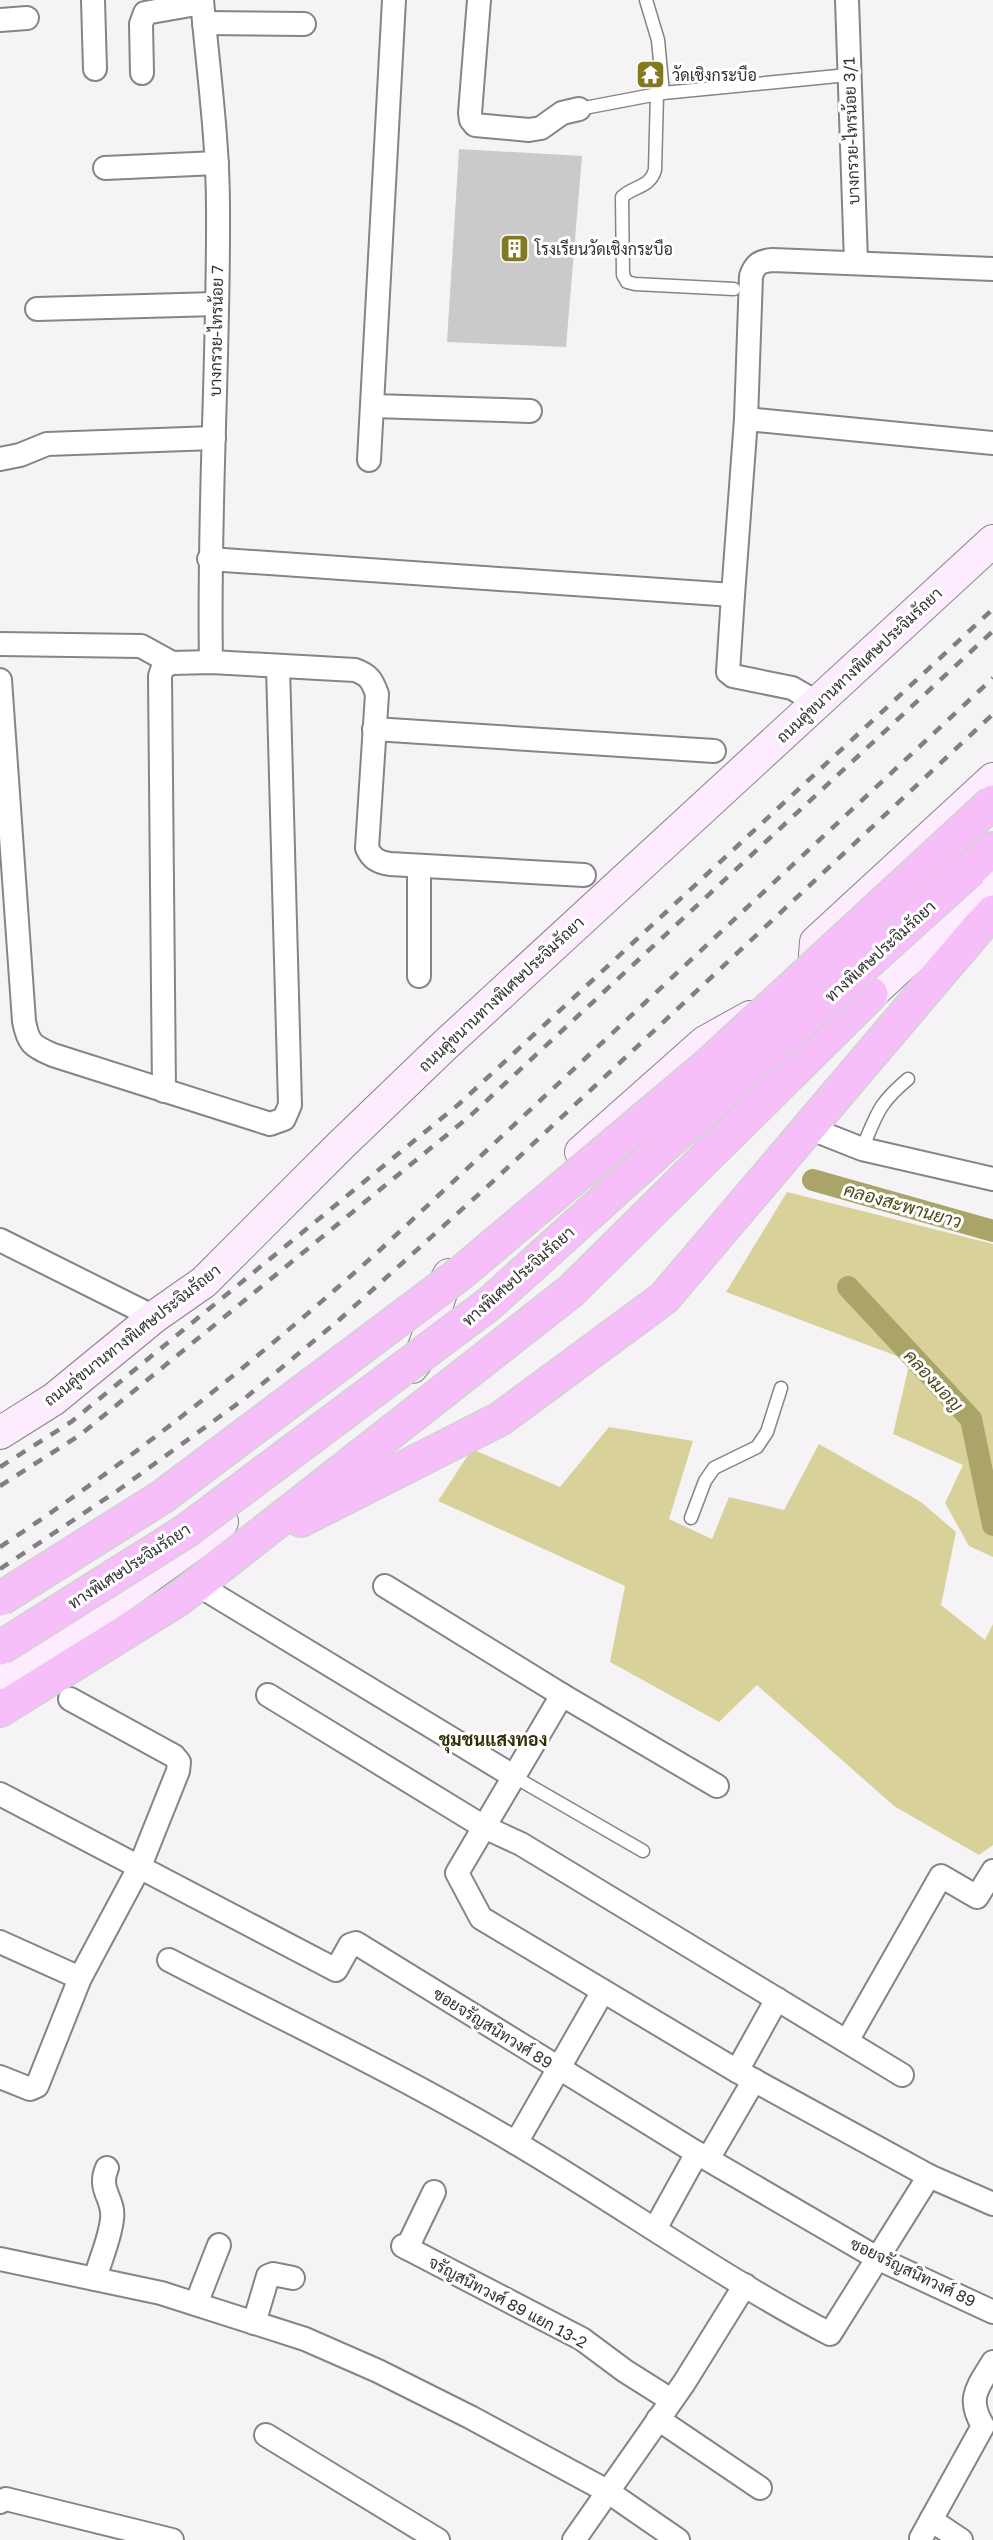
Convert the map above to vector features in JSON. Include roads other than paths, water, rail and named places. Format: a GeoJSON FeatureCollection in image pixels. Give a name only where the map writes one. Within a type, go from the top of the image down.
{"type":"FeatureCollection","features":[{"type":"Feature","properties":{"kind":"highway","name":"ทางพิเศษประจิมรัถยา"},"geometry":{"type":"LineString","coordinates":[[0,1599],[162,1497],[462,1272],[708,1065],[993,802]]}},
{"type":"Feature","properties":{"kind":"highway","name":"ทางพิเศษประจิมรัถยา"},"geometry":{"type":"LineString","coordinates":[[0,1648],[186,1531],[489,1304],[993,849]]}},
{"type":"Feature","properties":{"kind":"highway"},"geometry":{"type":"LineString","coordinates":[[258,1537],[314,1515],[500,1419],[664,1298],[993,912]]}},
{"type":"Feature","properties":{"kind":"highway"},"geometry":{"type":"LineString","coordinates":[[0,1710],[177,1600],[571,1291],[871,994]]}},
{"type":"Feature","properties":{"kind":"main road","name":"ถนนคู่ขนานทางพิเศษประจิมรัถยา"},"geometry":{"type":"LineString","coordinates":[[0,1433],[54,1399],[154,1317],[204,1282],[443,1047],[993,541]]}},
{"type":"Feature","properties":{"kind":"main road"},"geometry":{"type":"LineString","coordinates":[[832,988],[813,968],[816,942],[993,779]]}},
{"type":"Feature","properties":{"kind":"main road"},"geometry":{"type":"LineString","coordinates":[[0,1673],[110,1605],[173,1561],[398,1382],[421,1357],[440,1290],[458,1258],[705,1042],[797,990],[832,988],[871,994],[993,881]]}},
{"type":"Feature","properties":{"kind":"street"},"geometry":{"type":"LineString","coordinates":[[93,0],[95,69]]}},
{"type":"Feature","properties":{"kind":"street"},"geometry":{"type":"LineString","coordinates":[[369,460],[394,0]]}},
{"type":"Feature","properties":{"kind":"street"},"geometry":{"type":"LineString","coordinates":[[479,0],[470,113],[475,125],[542,128],[562,113],[579,109]]}},
{"type":"Feature","properties":{"kind":"street","name":"บางกรวย-ไทรน้อย 3/1"},"geometry":{"type":"LineString","coordinates":[[847,0],[856,262]]}},
{"type":"Feature","properties":{"kind":"street"},"geometry":{"type":"LineString","coordinates":[[142,73],[141,24],[145,13],[203,8],[304,24]]}},
{"type":"Feature","properties":{"kind":"street","name":"บางกรวย-ไทรน้อย 7"},"geometry":{"type":"LineString","coordinates":[[203,8],[217,163],[216,304],[209,559],[211,662]]}},
{"type":"Feature","properties":{"kind":"street"},"geometry":{"type":"LineString","coordinates":[[0,20],[27,18]]}},
{"type":"Feature","properties":{"kind":"street"},"geometry":{"type":"LineString","coordinates":[[105,168],[217,163]]}},
{"type":"Feature","properties":{"kind":"street"},"geometry":{"type":"LineString","coordinates":[[818,703],[792,688],[733,676],[728,672],[746,418],[751,276],[754,267],[760,261],[772,260],[993,269]]}},
{"type":"Feature","properties":{"kind":"street"},"geometry":{"type":"LineString","coordinates":[[37,309],[216,304]]}},
{"type":"Feature","properties":{"kind":"street"},"geometry":{"type":"LineString","coordinates":[[373,406],[530,411]]}},
{"type":"Feature","properties":{"kind":"street"},"geometry":{"type":"LineString","coordinates":[[746,418],[993,443]]}},
{"type":"Feature","properties":{"kind":"street"},"geometry":{"type":"LineString","coordinates":[[0,459],[13,457],[37,447],[59,443],[213,438]]}},
{"type":"Feature","properties":{"kind":"street"},"geometry":{"type":"LineString","coordinates":[[209,559],[733,595]]}},
{"type":"Feature","properties":{"kind":"street"},"geometry":{"type":"LineString","coordinates":[[0,644],[141,646],[172,663]]}},
{"type":"Feature","properties":{"kind":"street"},"geometry":{"type":"LineString","coordinates":[[164,1092],[160,676],[164,667],[172,663],[211,662],[355,670],[366,674],[373,681],[377,694],[367,848],[371,856],[379,862],[419,866],[584,875]]}},
{"type":"Feature","properties":{"kind":"street"},"geometry":{"type":"LineString","coordinates":[[0,680],[23,1009],[27,1038],[35,1047],[53,1054],[164,1092],[270,1124],[284,1119],[290,1105],[278,667]]}},
{"type":"Feature","properties":{"kind":"street"},"geometry":{"type":"LineString","coordinates":[[374,729],[714,751]]}},
{"type":"Feature","properties":{"kind":"street"},"geometry":{"type":"LineString","coordinates":[[419,866],[419,976]]}},
{"type":"Feature","properties":{"kind":"street"},"geometry":{"type":"LineString","coordinates":[[809,1128],[862,1149],[993,1179]]}},
{"type":"Feature","properties":{"kind":"street"},"geometry":{"type":"LineString","coordinates":[[0,1240],[154,1317]]}},
{"type":"Feature","properties":{"kind":"street"},"geometry":{"type":"LineString","coordinates":[[386,1586],[562,1695],[717,1786]]}},
{"type":"Feature","properties":{"kind":"street"},"geometry":{"type":"LineString","coordinates":[[208,1591],[513,1776]]}},
{"type":"Feature","properties":{"kind":"street"},"geometry":{"type":"LineString","coordinates":[[268,1695],[484,1827],[521,1844],[902,2075]]}},
{"type":"Feature","properties":{"kind":"street"},"geometry":{"type":"LineString","coordinates":[[562,1695],[457,1872],[481,1918],[745,2075],[928,2176],[993,2204]]}},
{"type":"Feature","properties":{"kind":"street"},"geometry":{"type":"LineString","coordinates":[[0,2077],[30,2089],[37,2086],[80,1978],[140,1866],[178,1771],[179,1762],[174,1756],[70,1699]]}},
{"type":"Feature","properties":{"kind":"street","name":"ซอยจรัญสนิทวงศ์ 89"},"geometry":{"type":"LineString","coordinates":[[0,1794],[336,1970],[350,1945],[356,1943],[702,2156],[878,2258],[993,2312]]}},
{"type":"Feature","properties":{"kind":"street"},"geometry":{"type":"LineString","coordinates":[[846,2041],[941,1876],[977,1897],[993,1871]]}},
{"type":"Feature","properties":{"kind":"street"},"geometry":{"type":"LineString","coordinates":[[0,1942],[80,1978]]}},
{"type":"Feature","properties":{"kind":"street"},"geometry":{"type":"LineString","coordinates":[[169,1960],[458,2110],[516,2143],[745,2285],[770,2303],[830,2334],[928,2176]]}},
{"type":"Feature","properties":{"kind":"street"},"geometry":{"type":"LineString","coordinates":[[516,2143],[603,1990]]}},
{"type":"Feature","properties":{"kind":"street"},"geometry":{"type":"LineString","coordinates":[[655,2229],[702,2156],[745,2075],[777,1999]]}},
{"type":"Feature","properties":{"kind":"street"},"geometry":{"type":"LineString","coordinates":[[95,2279],[113,2217],[104,2191],[103,2177],[107,2168]]}},
{"type":"Feature","properties":{"kind":"street","name":"จรัญสนิทวงศ์ 89 แยก 13-2"},"geometry":{"type":"LineString","coordinates":[[434,2192],[405,2247],[582,2338],[624,2371],[671,2400]]}},
{"type":"Feature","properties":{"kind":"street"},"geometry":{"type":"LineString","coordinates":[[196,2304],[219,2245]]}},
{"type":"Feature","properties":{"kind":"street"},"geometry":{"type":"LineString","coordinates":[[0,2259],[161,2293],[305,2339],[378,2371],[470,2417],[607,2492],[678,2540]]}},
{"type":"Feature","properties":{"kind":"street"},"geometry":{"type":"LineString","coordinates":[[254,2323],[268,2276],[273,2274],[293,2278]]}},
{"type":"Feature","properties":{"kind":"street"},"geometry":{"type":"LineString","coordinates":[[574,2540],[671,2400],[745,2285]]}},
{"type":"Feature","properties":{"kind":"street"},"geometry":{"type":"LineString","coordinates":[[961,2540],[926,2529],[983,2426],[984,2416],[973,2396],[993,2362]]}},
{"type":"Feature","properties":{"kind":"street"},"geometry":{"type":"LineString","coordinates":[[658,2419],[760,2488]]}},
{"type":"Feature","properties":{"kind":"street"},"geometry":{"type":"LineString","coordinates":[[266,2435],[438,2540]]}},
{"type":"Feature","properties":{"kind":"street"},"geometry":{"type":"LineString","coordinates":[[0,2502],[6,2499],[172,2540]]}},
{"type":"Feature","properties":{"kind":"lane"},"geometry":{"type":"LineString","coordinates":[[646,0],[657,40],[660,93],[655,170],[652,179],[622,197],[623,275],[627,282],[635,284],[734,289]]}},
{"type":"Feature","properties":{"kind":"lane"},"geometry":{"type":"LineString","coordinates":[[579,109],[660,93],[848,75]]}},
{"type":"Feature","properties":{"kind":"lane"},"geometry":{"type":"LineString","coordinates":[[862,1149],[874,1116],[891,1094],[908,1079]]}},
{"type":"Feature","properties":{"kind":"lane"},"geometry":{"type":"LineString","coordinates":[[690,1518],[705,1481],[714,1468],[757,1447],[767,1432],[781,1388]]}},
{"type":"Feature","properties":{"kind":"lane"},"geometry":{"type":"LineString","coordinates":[[513,1776],[643,1851]]}},
{"type":"Feature","properties":{"kind":"waterway","name":"คลองสะพานยาว"},"geometry":{"type":"LineString","coordinates":[[813,1180],[993,1231]]}},
{"type":"Feature","properties":{"kind":"waterway","name":"คลองมอญ"},"geometry":{"type":"LineString","coordinates":[[848,1287],[971,1419],[993,1525]]}},
{"type":"Feature","properties":{"kind":"railway"},"geometry":{"type":"LineString","coordinates":[[0,1467],[71,1422],[459,1104],[993,609]]}},
{"type":"Feature","properties":{"kind":"railway"},"geometry":{"type":"LineString","coordinates":[[0,1486],[80,1435],[470,1116],[993,631]]}},
{"type":"Feature","properties":{"kind":"railway"},"geometry":{"type":"LineString","coordinates":[[0,1547],[148,1442],[290,1329],[336,1289],[993,678]]}},
{"type":"Feature","properties":{"kind":"railway"},"geometry":{"type":"LineString","coordinates":[[0,1569],[117,1491],[244,1399],[339,1320],[489,1185],[993,714]]}},
{"type":"Feature","properties":{"kind":"place","name":"วัดเชิงกระบือ"},"geometry":{"type":"Point","coordinates":[651,75]}},
{"type":"Feature","properties":{"kind":"place","name":"โรงเรียนวัดเชิงกระบือ"},"geometry":{"type":"Point","coordinates":[514,249]}},
{"type":"Feature","properties":{"kind":"district","name":"ชุมชนแสงทอง"},"geometry":{"type":"Point","coordinates":[493,1739]}}]}
